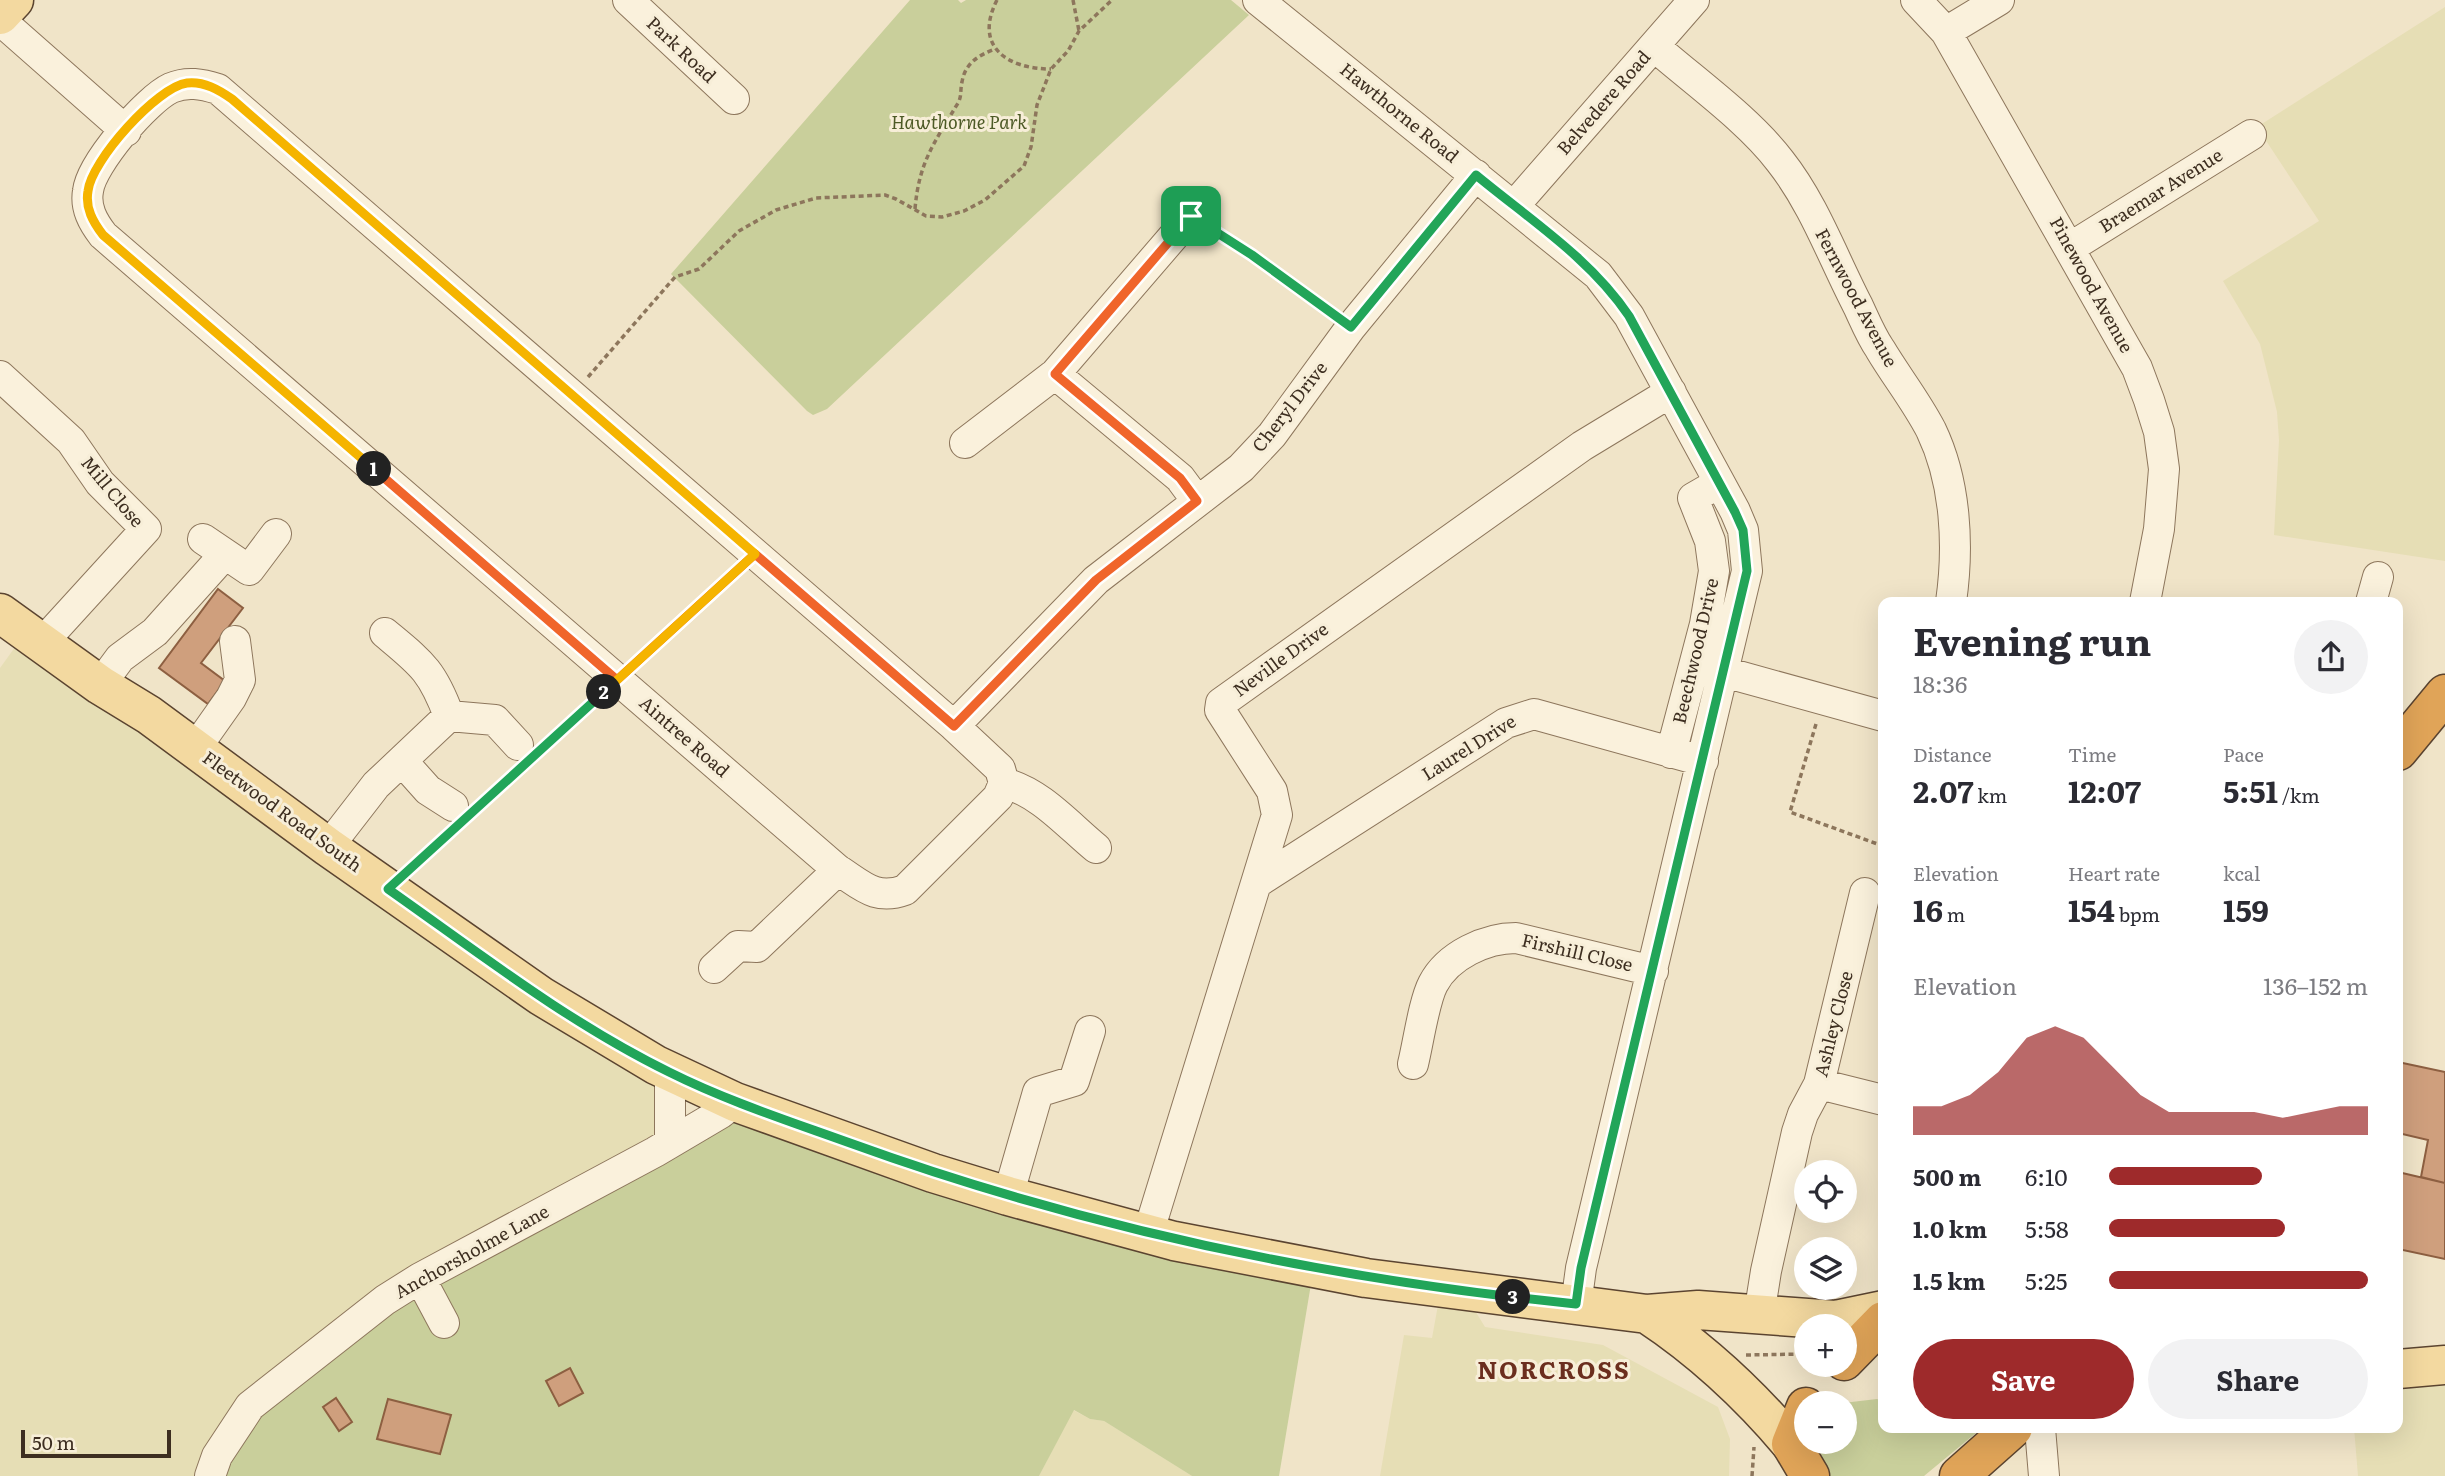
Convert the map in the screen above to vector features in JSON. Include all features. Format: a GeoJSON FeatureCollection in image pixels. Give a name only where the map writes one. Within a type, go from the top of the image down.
{"type":"FeatureCollection","features":[{"type":"Feature","properties":{"kind":"highway"},"geometry":{"type":"LineString","coordinates":[[2403,745],[2445,694]]}},
{"type":"Feature","properties":{"kind":"highway"},"geometry":{"type":"LineString","coordinates":[[1857,1348],[1878,1326]]}},
{"type":"Feature","properties":{"kind":"highway"},"geometry":{"type":"LineString","coordinates":[[1817,1391],[1830,1377]]}},
{"type":"Feature","properties":{"kind":"highway"},"geometry":{"type":"LineString","coordinates":[[1959,1476],[2007,1433]]}},
{"type":"Feature","properties":{"kind":"main road","name":"Fleetwood Road South"},"geometry":{"type":"LineString","coordinates":[[1,616],[195,749],[328,847],[552,1003],[620,1046],[670,1073],[735,1102],[1008,1196],[1148,1234],[1366,1278],[1647,1314],[1698,1310],[1835,1321],[1878,1311]]}},
{"type":"Feature","properties":{"kind":"main road","name":"Fleetwood Road South"},"geometry":{"type":"LineString","coordinates":[[1647,1314],[1683,1338],[1731,1378],[1793,1461]]}},
{"type":"Feature","properties":{"kind":"main road"},"geometry":{"type":"LineString","coordinates":[[2403,1369],[2445,1365]]}},
{"type":"Feature","properties":{"kind":"street","name":"Park Road"},"geometry":{"type":"LineString","coordinates":[[628,0],[734,99]]}},
{"type":"Feature","properties":{"kind":"street","name":"Belvedere Road"},"geometry":{"type":"LineString","coordinates":[[1514,206],[1694,0]]}},
{"type":"Feature","properties":{"kind":"street","name":"Pinewood Avenue"},"geometry":{"type":"LineString","coordinates":[[1916,0],[1946,32],[2071,247],[2137,368],[2159,432],[2164,469],[2159,529],[2146,597]]}},
{"type":"Feature","properties":{"kind":"street"},"geometry":{"type":"LineString","coordinates":[[1946,32],[1999,0]]}},
{"type":"Feature","properties":{"kind":"street","name":"Hawthorne Road"},"geometry":{"type":"LineString","coordinates":[[1265,2],[1605,283],[1629,316],[1688,425]]}},
{"type":"Feature","properties":{"kind":"street"},"geometry":{"type":"LineString","coordinates":[[4,8],[126,131]]}},
{"type":"Feature","properties":{"kind":"street","name":"Fernwood Avenue"},"geometry":{"type":"LineString","coordinates":[[1654,46],[1749,129],[1780,160],[1803,196],[1879,348],[1932,432],[1947,475],[1953,522],[1956,566],[1952,597]]}},
{"type":"Feature","properties":{"kind":"street","name":"Aintree Road"},"geometry":{"type":"LineString","coordinates":[[187,83],[218,89],[573,394],[1000,769],[1004,783],[999,797],[905,890],[889,895],[871,891],[838,870],[103,235],[94,223],[88,207],[88,189],[103,158],[157,97],[171,88],[187,83]]}},
{"type":"Feature","properties":{"kind":"street","name":"Braemar Avenue"},"geometry":{"type":"LineString","coordinates":[[2071,247],[2251,135]]}},
{"type":"Feature","properties":{"kind":"street","name":"Cheryl Drive"},"geometry":{"type":"LineString","coordinates":[[954,726],[1096,580],[1241,468],[1272,435],[1351,327],[1476,175]]}},
{"type":"Feature","properties":{"kind":"street"},"geometry":{"type":"LineString","coordinates":[[965,443],[1055,374],[1191,216]]}},
{"type":"Feature","properties":{"kind":"street"},"geometry":{"type":"LineString","coordinates":[[1055,374],[1180,478],[1197,501]]}},
{"type":"Feature","properties":{"kind":"street","name":"Mill Close"},"geometry":{"type":"LineString","coordinates":[[0,377],[71,441],[100,483],[146,529],[42,643]]}},
{"type":"Feature","properties":{"kind":"street","name":"Neville Drive"},"geometry":{"type":"LineString","coordinates":[[1148,1234],[1277,815],[1276,802],[1220,710],[1222,703],[1582,446],[1671,393]]}},
{"type":"Feature","properties":{"kind":"street","name":"Beechwood Drive"},"geometry":{"type":"LineString","coordinates":[[1576,1304],[1581,1268],[1747,571],[1743,530],[1688,425]]}},
{"type":"Feature","properties":{"kind":"street","name":"Beechwood Drive"},"geometry":{"type":"LineString","coordinates":[[1671,753],[1705,624],[1714,570],[1710,541],[1693,498],[1719,483]]}},
{"type":"Feature","properties":{"kind":"street"},"geometry":{"type":"LineString","coordinates":[[100,685],[120,658],[155,632],[214,546],[249,570],[276,534]]}},
{"type":"Feature","properties":{"kind":"street"},"geometry":{"type":"LineString","coordinates":[[385,633],[424,665],[439,688],[449,716]]}},
{"type":"Feature","properties":{"kind":"street"},"geometry":{"type":"LineString","coordinates":[[195,749],[231,698],[240,680],[234,641]]}},
{"type":"Feature","properties":{"kind":"street"},"geometry":{"type":"LineString","coordinates":[[1724,672],[1878,714]]}},
{"type":"Feature","properties":{"kind":"street","name":"Laurel Drive"},"geometry":{"type":"LineString","coordinates":[[1258,882],[1521,716],[1534,714],[1703,761]]}},
{"type":"Feature","properties":{"kind":"street"},"geometry":{"type":"LineString","coordinates":[[328,847],[376,785],[449,716],[495,720],[525,755]]}},
{"type":"Feature","properties":{"kind":"street"},"geometry":{"type":"LineString","coordinates":[[402,762],[428,790],[462,814]]}},
{"type":"Feature","properties":{"kind":"street"},"geometry":{"type":"LineString","coordinates":[[1004,783],[1018,786],[1033,795],[1096,848]]}},
{"type":"Feature","properties":{"kind":"street"},"geometry":{"type":"LineString","coordinates":[[714,968],[738,946],[757,947],[838,870]]}},
{"type":"Feature","properties":{"kind":"street","name":"Ashley Close"},"geometry":{"type":"LineString","coordinates":[[1759,1315],[1797,1132],[1819,1084],[1866,893]]}},
{"type":"Feature","properties":{"kind":"street","name":"Firshill Close"},"geometry":{"type":"LineString","coordinates":[[1413,1064],[1432,984],[1453,960],[1498,938],[1516,937],[1653,971]]}},
{"type":"Feature","properties":{"kind":"street"},"geometry":{"type":"LineString","coordinates":[[1008,1196],[1038,1091],[1074,1081],[1090,1031]]}},
{"type":"Feature","properties":{"kind":"street"},"geometry":{"type":"LineString","coordinates":[[670,1073],[670,1143]]}},
{"type":"Feature","properties":{"kind":"street"},"geometry":{"type":"LineString","coordinates":[[1819,1084],[1878,1099]]}},
{"type":"Feature","properties":{"kind":"street","name":"Anchorsholme Lane"},"geometry":{"type":"LineString","coordinates":[[210,1476],[217,1456],[250,1406],[385,1300],[420,1278],[670,1143],[735,1102]]}},
{"type":"Feature","properties":{"kind":"street"},"geometry":{"type":"LineString","coordinates":[[420,1278],[444,1323]]}},
{"type":"Feature","properties":{"kind":"street"},"geometry":{"type":"LineString","coordinates":[[2040,1433],[2044,1476]]}},
{"type":"Feature","properties":{"kind":"path"},"geometry":{"type":"LineString","coordinates":[[997,0],[990,20],[995,49],[1003,58],[1018,65],[1051,68]]}},
{"type":"Feature","properties":{"kind":"path"},"geometry":{"type":"LineString","coordinates":[[1073,0],[1079,31]]}},
{"type":"Feature","properties":{"kind":"path"},"geometry":{"type":"LineString","coordinates":[[573,394],[675,278],[699,269],[739,231],[758,218],[794,203],[835,195],[885,195],[926,216],[942,217],[985,201],[1024,166],[1031,147],[1037,105],[1051,68],[1068,51],[1079,31],[1112,0]]}},
{"type":"Feature","properties":{"kind":"path"},"geometry":{"type":"LineString","coordinates":[[915,209],[916,190],[928,155],[945,120],[961,100],[962,81],[967,68],[981,55],[995,49]]}},
{"type":"Feature","properties":{"kind":"path"},"geometry":{"type":"LineString","coordinates":[[1191,216],[1252,255],[1351,327]]}},
{"type":"Feature","properties":{"kind":"path"},"geometry":{"type":"LineString","coordinates":[[388,889],[525,755],[617,680],[755,554]]}},
{"type":"Feature","properties":{"kind":"path"},"geometry":{"type":"LineString","coordinates":[[1824,698],[1790,812],[1878,844]]}},
{"type":"Feature","properties":{"kind":"path"},"geometry":{"type":"LineString","coordinates":[[1752,1437],[1755,1449],[1752,1476]]}},
{"type":"Feature","properties":{"kind":"shaded area"},"geometry":{"type":"Polygon","coordinates":[[[2445,7],[2445,561],[2274,535],[2279,440],[2277,412],[2260,344],[2223,281],[2319,221],[2257,127],[2445,7]]]}},
{"type":"Feature","properties":{"kind":"shaded area"},"geometry":{"type":"Polygon","coordinates":[[[26,632],[656,1065],[655,1152],[210,1476],[0,1476],[0,668],[26,632]]]}},
{"type":"Feature","properties":{"kind":"shaded area"},"geometry":{"type":"Polygon","coordinates":[[[1438,1305],[1474,1309],[1485,1327],[1603,1345],[1718,1407],[1730,1439],[1729,1476],[1380,1476],[1404,1335],[1432,1338],[1438,1305]]]}},
{"type":"Feature","properties":{"kind":"shaded area"},"geometry":{"type":"Polygon","coordinates":[[[2445,1365],[2445,1476],[2358,1476],[2354,1433],[2403,1433],[2403,1369],[2445,1365]]]}},
{"type":"Feature","properties":{"kind":"shaded area"},"geometry":{"type":"Polygon","coordinates":[[[1073,1410],[1090,1419],[1104,1421],[1192,1476],[1039,1476],[1073,1410]]]}},
{"type":"Feature","properties":{"kind":"green space","name":"Hawthorne Park"},"geometry":{"type":"Polygon","coordinates":[[[910,0],[958,0],[961,3],[966,0],[1231,0],[1249,15],[827,409],[813,415],[671,274],[910,0]]]}},
{"type":"Feature","properties":{"kind":"green space"},"geometry":{"type":"Polygon","coordinates":[[[721,1113],[1311,1284],[1279,1476],[1192,1476],[1104,1421],[1090,1419],[1074,1410],[1039,1476],[210,1476],[217,1456],[385,1300],[721,1113]]]}},
{"type":"Feature","properties":{"kind":"green space"},"geometry":{"type":"Polygon","coordinates":[[[1878,1400],[1878,1433],[1976,1433],[1924,1476],[1829,1476],[1820,1455],[1857,1454],[1857,1401],[1878,1400]]]}},
{"type":"Feature","properties":{"kind":"building"},"geometry":{"type":"Polygon","coordinates":[[[218,589],[243,608],[201,663],[225,681],[208,704],[159,668],[218,589]]]}},
{"type":"Feature","properties":{"kind":"building"},"geometry":{"type":"Polygon","coordinates":[[[2403,1063],[2445,1072],[2445,1183],[2421,1177],[2428,1140],[2403,1134],[2403,1063]]]}},
{"type":"Feature","properties":{"kind":"building"},"geometry":{"type":"Polygon","coordinates":[[[2403,1173],[2445,1183],[2445,1259],[2403,1250],[2403,1173]]]}},
{"type":"Feature","properties":{"kind":"building"},"geometry":{"type":"Polygon","coordinates":[[[570,1368],[583,1393],[559,1406],[546,1381],[570,1368]]]}},
{"type":"Feature","properties":{"kind":"building"},"geometry":{"type":"Polygon","coordinates":[[[336,1398],[352,1422],[339,1431],[323,1407],[336,1398]]]}},
{"type":"Feature","properties":{"kind":"building"},"geometry":{"type":"Polygon","coordinates":[[[388,1399],[451,1415],[440,1454],[377,1439],[388,1399]]]}},
{"type":"Feature","properties":{"kind":"district","name":"NORCROSS"},"geometry":{"type":"Point","coordinates":[1554,1371]}},
{"type":"Feature","properties":{"kind":"route"},"geometry":{"type":"LineString","coordinates":[[1191,216],[1055,374],[1180,478],[1197,501],[1096,580],[954,726],[755,554],[617,680],[103,235],[94,223],[88,207],[88,189],[103,158],[157,97],[171,88],[187,83],[204,84],[218,89],[755,554],[745,565],[388,889],[541,996],[620,1046],[670,1073],[735,1102],[933,1173],[1174,1241],[1366,1278],[1576,1304],[1581,1268],[1747,571],[1743,530],[1618,299],[1598,275],[1476,175],[1351,327],[1252,255],[1191,216]]}}]}
